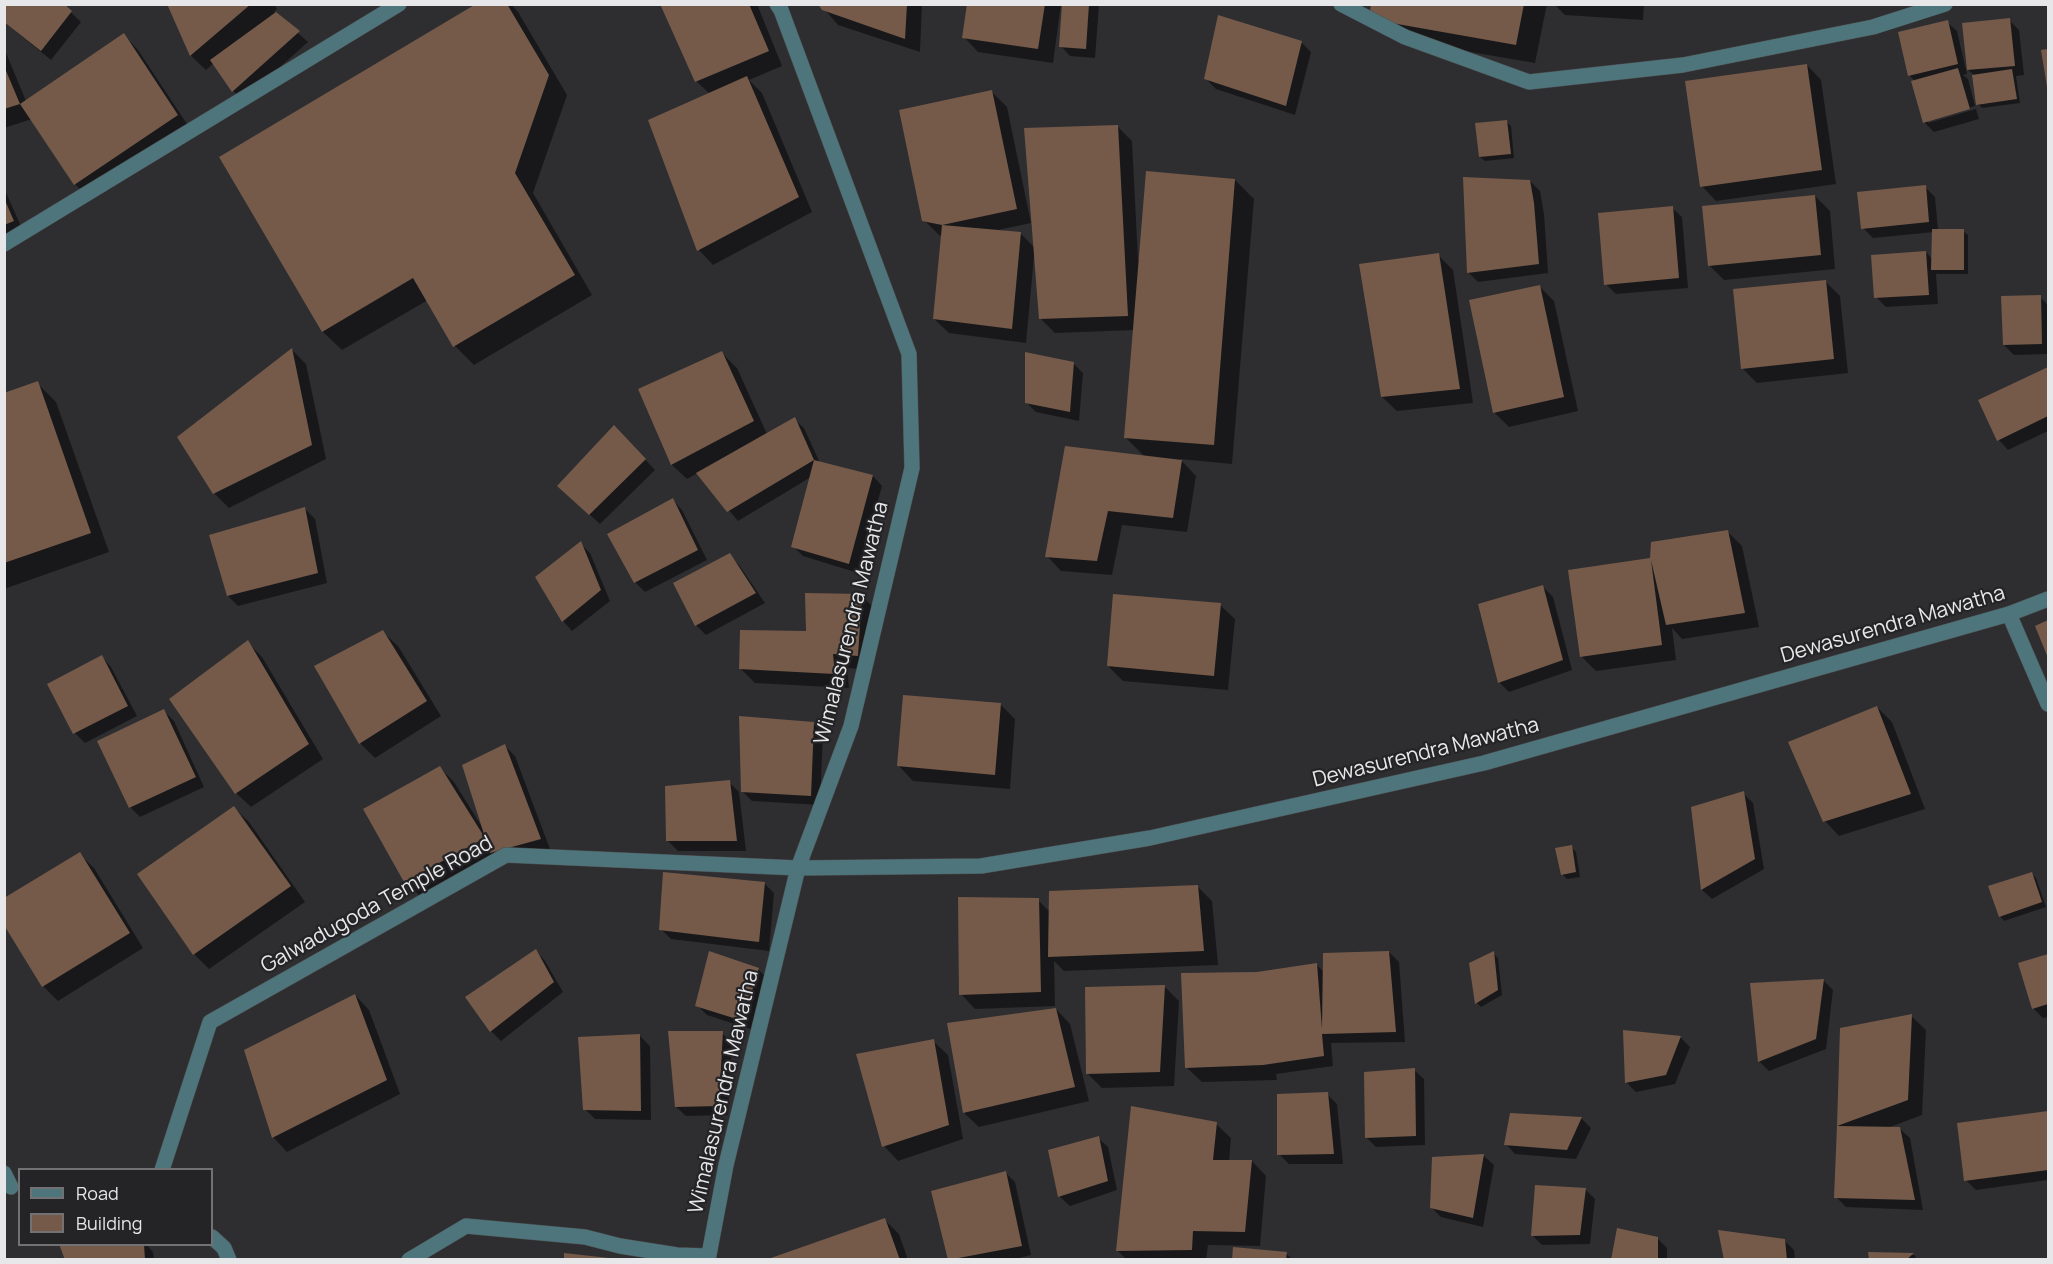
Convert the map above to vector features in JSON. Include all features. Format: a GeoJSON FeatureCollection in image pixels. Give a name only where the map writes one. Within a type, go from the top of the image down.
{"type":"FeatureCollection","features":[{"type":"Feature","properties":{"kind":"street"},"geometry":{"type":"LineString","coordinates":[[4,244],[399,4]]}},
{"type":"Feature","properties":{"kind":"street","name":"Wimalasurendra Mawatha"},"geometry":{"type":"LineString","coordinates":[[708,1258],[726,1165],[798,868],[851,726],[912,468],[909,354],[777,4]]}},
{"type":"Feature","properties":{"kind":"street"},"geometry":{"type":"LineString","coordinates":[[1341,4],[1405,37],[1529,82],[1683,65],[1873,27],[1946,4]]}},
{"type":"Feature","properties":{"kind":"street","name":"Dewasurendra Mawatha"},"geometry":{"type":"LineString","coordinates":[[798,868],[981,866],[1150,838],[1484,763],[2009,614],[2049,599]]}},
{"type":"Feature","properties":{"kind":"street"},"geometry":{"type":"LineString","coordinates":[[2009,614],[2049,704]]}},
{"type":"Feature","properties":{"kind":"street","name":"Galwadugoda Temple Road"},"geometry":{"type":"LineString","coordinates":[[163,1168],[210,1022],[506,855],[798,868]]}},
{"type":"Feature","properties":{"kind":"street"},"geometry":{"type":"LineString","coordinates":[[409,1260],[466,1226],[585,1237],[620,1246],[708,1258]]}},
{"type":"Feature","properties":{"kind":"street"},"geometry":{"type":"LineString","coordinates":[[213,1238],[224,1248],[229,1260]]}},
{"type":"Feature","properties":{"kind":"building"},"geometry":{"type":"Polygon","coordinates":[[[4,4],[64,4],[72,11],[41,51],[4,22],[4,4]]]}},
{"type":"Feature","properties":{"kind":"building"},"geometry":{"type":"Polygon","coordinates":[[[167,4],[251,4],[190,56],[167,4]]]}},
{"type":"Feature","properties":{"kind":"building"},"geometry":{"type":"Polygon","coordinates":[[[476,4],[507,4],[549,75],[515,173],[575,275],[453,347],[413,278],[322,332],[219,157],[476,4]]]}},
{"type":"Feature","properties":{"kind":"building"},"geometry":{"type":"Polygon","coordinates":[[[660,4],[749,4],[769,51],[695,82],[660,4]]]}},
{"type":"Feature","properties":{"kind":"building"},"geometry":{"type":"Polygon","coordinates":[[[818,4],[907,4],[905,39],[822,10],[818,4]]]}},
{"type":"Feature","properties":{"kind":"building"},"geometry":{"type":"Polygon","coordinates":[[[967,4],[1045,4],[1038,49],[962,38],[967,4]]]}},
{"type":"Feature","properties":{"kind":"building"},"geometry":{"type":"Polygon","coordinates":[[[1062,4],[1089,4],[1086,49],[1059,47],[1062,4]]]}},
{"type":"Feature","properties":{"kind":"building"},"geometry":{"type":"Polygon","coordinates":[[[1371,4],[1524,4],[1516,45],[1369,19],[1371,4]]]}},
{"type":"Feature","properties":{"kind":"building"},"geometry":{"type":"Polygon","coordinates":[[[276,12],[300,31],[232,92],[210,60],[276,12]]]}},
{"type":"Feature","properties":{"kind":"building"},"geometry":{"type":"Polygon","coordinates":[[[1218,15],[1302,41],[1286,106],[1204,79],[1218,15]]]}},
{"type":"Feature","properties":{"kind":"building"},"geometry":{"type":"Polygon","coordinates":[[[2010,18],[2015,66],[1967,70],[1962,23],[2010,18]]]}},
{"type":"Feature","properties":{"kind":"building"},"geometry":{"type":"Polygon","coordinates":[[[1948,20],[1958,64],[1908,76],[1898,32],[1948,20]]]}},
{"type":"Feature","properties":{"kind":"building"},"geometry":{"type":"Polygon","coordinates":[[[124,33],[178,115],[74,185],[20,104],[124,33]]]}},
{"type":"Feature","properties":{"kind":"building"},"geometry":{"type":"Polygon","coordinates":[[[2048,49],[2048,87],[2047,87],[2041,50],[2048,49]]]}},
{"type":"Feature","properties":{"kind":"building"},"geometry":{"type":"Polygon","coordinates":[[[1807,64],[1822,170],[1700,187],[1685,81],[1807,64]]]}},
{"type":"Feature","properties":{"kind":"building"},"geometry":{"type":"Polygon","coordinates":[[[4,66],[20,104],[4,109],[4,66]]]}},
{"type":"Feature","properties":{"kind":"building"},"geometry":{"type":"Polygon","coordinates":[[[1958,68],[1970,109],[1923,123],[1911,81],[1958,68]]]}},
{"type":"Feature","properties":{"kind":"building"},"geometry":{"type":"Polygon","coordinates":[[[2012,69],[2017,99],[1976,105],[1972,75],[2012,69]]]}},
{"type":"Feature","properties":{"kind":"building"},"geometry":{"type":"Polygon","coordinates":[[[747,76],[799,197],[697,251],[648,120],[747,76]]]}},
{"type":"Feature","properties":{"kind":"building"},"geometry":{"type":"Polygon","coordinates":[[[992,90],[1017,209],[942,225],[922,221],[899,110],[992,90]]]}},
{"type":"Feature","properties":{"kind":"building"},"geometry":{"type":"Polygon","coordinates":[[[1507,120],[1511,154],[1479,157],[1475,123],[1507,120]]]}},
{"type":"Feature","properties":{"kind":"building"},"geometry":{"type":"Polygon","coordinates":[[[1118,125],[1128,316],[1039,319],[1024,128],[1118,125]]]}},
{"type":"Feature","properties":{"kind":"building"},"geometry":{"type":"Polygon","coordinates":[[[1146,171],[1235,179],[1214,445],[1124,438],[1146,171]]]}},
{"type":"Feature","properties":{"kind":"building"},"geometry":{"type":"Polygon","coordinates":[[[1463,177],[1530,180],[1539,264],[1467,273],[1463,177]]]}},
{"type":"Feature","properties":{"kind":"building"},"geometry":{"type":"Polygon","coordinates":[[[1926,185],[1929,222],[1861,229],[1857,192],[1926,185]]]}},
{"type":"Feature","properties":{"kind":"building"},"geometry":{"type":"Polygon","coordinates":[[[1815,195],[1821,255],[1708,266],[1702,206],[1815,195]]]}},
{"type":"Feature","properties":{"kind":"building"},"geometry":{"type":"Polygon","coordinates":[[[4,198],[14,221],[4,225],[4,198]]]}},
{"type":"Feature","properties":{"kind":"building"},"geometry":{"type":"Polygon","coordinates":[[[1673,206],[1679,278],[1604,285],[1598,213],[1673,206]]]}},
{"type":"Feature","properties":{"kind":"building"},"geometry":{"type":"Polygon","coordinates":[[[942,225],[1021,232],[1012,329],[933,319],[942,225]]]}},
{"type":"Feature","properties":{"kind":"building"},"geometry":{"type":"Polygon","coordinates":[[[1932,229],[1964,229],[1964,270],[1931,270],[1932,229]]]}},
{"type":"Feature","properties":{"kind":"building"},"geometry":{"type":"Polygon","coordinates":[[[1926,251],[1929,295],[1874,298],[1871,255],[1926,251]]]}},
{"type":"Feature","properties":{"kind":"building"},"geometry":{"type":"Polygon","coordinates":[[[1439,253],[1460,389],[1381,397],[1359,264],[1439,253]]]}},
{"type":"Feature","properties":{"kind":"building"},"geometry":{"type":"Polygon","coordinates":[[[1826,280],[1834,359],[1741,369],[1733,289],[1826,280]]]}},
{"type":"Feature","properties":{"kind":"building"},"geometry":{"type":"Polygon","coordinates":[[[1540,285],[1564,397],[1493,413],[1469,300],[1540,285]]]}},
{"type":"Feature","properties":{"kind":"building"},"geometry":{"type":"Polygon","coordinates":[[[2041,295],[2042,344],[2003,345],[2001,296],[2041,295]]]}},
{"type":"Feature","properties":{"kind":"building"},"geometry":{"type":"Polygon","coordinates":[[[292,348],[312,445],[213,494],[177,437],[292,348]]]}},
{"type":"Feature","properties":{"kind":"building"},"geometry":{"type":"Polygon","coordinates":[[[722,351],[754,421],[671,465],[638,389],[722,351]]]}},
{"type":"Feature","properties":{"kind":"building"},"geometry":{"type":"Polygon","coordinates":[[[1025,352],[1074,362],[1070,412],[1025,403],[1025,352]]]}},
{"type":"Feature","properties":{"kind":"building"},"geometry":{"type":"Polygon","coordinates":[[[2048,367],[2048,416],[1997,441],[1978,400],[2048,367]]]}},
{"type":"Feature","properties":{"kind":"building"},"geometry":{"type":"Polygon","coordinates":[[[38,381],[91,533],[4,563],[4,393],[38,381]]]}},
{"type":"Feature","properties":{"kind":"building"},"geometry":{"type":"Polygon","coordinates":[[[795,417],[814,460],[727,512],[696,473],[795,417]]]}},
{"type":"Feature","properties":{"kind":"building"},"geometry":{"type":"Polygon","coordinates":[[[614,425],[646,459],[589,515],[557,486],[614,425]]]}},
{"type":"Feature","properties":{"kind":"building"},"geometry":{"type":"Polygon","coordinates":[[[1065,446],[1182,460],[1173,518],[1108,511],[1097,561],[1045,557],[1065,446]]]}},
{"type":"Feature","properties":{"kind":"building"},"geometry":{"type":"Polygon","coordinates":[[[814,460],[873,475],[849,564],[791,547],[814,460]]]}},
{"type":"Feature","properties":{"kind":"building"},"geometry":{"type":"Polygon","coordinates":[[[673,498],[698,550],[634,583],[607,534],[673,498]]]}},
{"type":"Feature","properties":{"kind":"building"},"geometry":{"type":"Polygon","coordinates":[[[305,507],[318,573],[227,596],[209,535],[305,507]]]}},
{"type":"Feature","properties":{"kind":"building"},"geometry":{"type":"Polygon","coordinates":[[[1728,530],[1745,613],[1666,625],[1651,560],[1662,645],[1580,657],[1568,570],[1650,558],[1651,542],[1728,530]]]}},
{"type":"Feature","properties":{"kind":"building"},"geometry":{"type":"Polygon","coordinates":[[[581,541],[601,590],[562,622],[535,577],[581,541]]]}},
{"type":"Feature","properties":{"kind":"building"},"geometry":{"type":"Polygon","coordinates":[[[730,553],[756,593],[695,626],[673,583],[730,553]]]}},
{"type":"Feature","properties":{"kind":"building"},"geometry":{"type":"Polygon","coordinates":[[[1543,585],[1563,660],[1498,683],[1478,604],[1543,585]]]}},
{"type":"Feature","properties":{"kind":"building"},"geometry":{"type":"Polygon","coordinates":[[[805,593],[862,594],[858,656],[833,654],[835,674],[739,669],[740,630],[806,631],[805,593]]]}},
{"type":"Feature","properties":{"kind":"building"},"geometry":{"type":"Polygon","coordinates":[[[1113,594],[1221,603],[1214,676],[1107,666],[1113,594]]]}},
{"type":"Feature","properties":{"kind":"building"},"geometry":{"type":"Polygon","coordinates":[[[2048,620],[2048,658],[2035,626],[2048,620]]]}},
{"type":"Feature","properties":{"kind":"building"},"geometry":{"type":"Polygon","coordinates":[[[383,630],[427,701],[359,744],[314,666],[383,630]]]}},
{"type":"Feature","properties":{"kind":"building"},"geometry":{"type":"Polygon","coordinates":[[[248,640],[309,744],[235,794],[169,699],[248,640]]]}},
{"type":"Feature","properties":{"kind":"building"},"geometry":{"type":"Polygon","coordinates":[[[102,655],[128,706],[73,734],[47,684],[102,655]]]}},
{"type":"Feature","properties":{"kind":"building"},"geometry":{"type":"Polygon","coordinates":[[[903,695],[1001,703],[995,775],[897,766],[903,695]]]}},
{"type":"Feature","properties":{"kind":"building"},"geometry":{"type":"Polygon","coordinates":[[[1877,706],[1911,794],[1823,822],[1788,742],[1877,706]]]}},
{"type":"Feature","properties":{"kind":"building"},"geometry":{"type":"Polygon","coordinates":[[[164,709],[196,777],[129,808],[97,741],[164,709]]]}},
{"type":"Feature","properties":{"kind":"building"},"geometry":{"type":"Polygon","coordinates":[[[739,716],[814,722],[811,796],[741,792],[739,716]]]}},
{"type":"Feature","properties":{"kind":"building"},"geometry":{"type":"Polygon","coordinates":[[[505,744],[541,839],[490,853],[462,765],[505,744]]]}},
{"type":"Feature","properties":{"kind":"building"},"geometry":{"type":"Polygon","coordinates":[[[440,766],[485,838],[404,882],[363,809],[440,766]]]}},
{"type":"Feature","properties":{"kind":"building"},"geometry":{"type":"Polygon","coordinates":[[[730,780],[737,841],[666,841],[665,786],[730,780]]]}},
{"type":"Feature","properties":{"kind":"building"},"geometry":{"type":"Polygon","coordinates":[[[1744,791],[1755,859],[1701,890],[1691,807],[1744,791]]]}},
{"type":"Feature","properties":{"kind":"building"},"geometry":{"type":"Polygon","coordinates":[[[234,806],[291,886],[193,955],[137,874],[234,806]]]}},
{"type":"Feature","properties":{"kind":"building"},"geometry":{"type":"Polygon","coordinates":[[[1572,845],[1576,872],[1561,875],[1555,848],[1572,845]]]}},
{"type":"Feature","properties":{"kind":"building"},"geometry":{"type":"Polygon","coordinates":[[[80,852],[130,933],[42,987],[4,925],[4,898],[80,852]]]}},
{"type":"Feature","properties":{"kind":"building"},"geometry":{"type":"Polygon","coordinates":[[[663,872],[765,882],[759,942],[659,930],[663,872]]]}},
{"type":"Feature","properties":{"kind":"building"},"geometry":{"type":"Polygon","coordinates":[[[2032,872],[2042,902],[1999,917],[1988,886],[2032,872]]]}},
{"type":"Feature","properties":{"kind":"building"},"geometry":{"type":"Polygon","coordinates":[[[1198,885],[1204,951],[1048,957],[1049,891],[1198,885]]]}},
{"type":"Feature","properties":{"kind":"building"},"geometry":{"type":"Polygon","coordinates":[[[958,897],[1039,898],[1041,992],[959,995],[958,897]]]}},
{"type":"Feature","properties":{"kind":"building"},"geometry":{"type":"Polygon","coordinates":[[[536,949],[554,982],[490,1032],[465,997],[536,949]]]}},
{"type":"Feature","properties":{"kind":"building"},"geometry":{"type":"Polygon","coordinates":[[[709,951],[759,968],[743,1021],[695,1006],[709,951]]]}},
{"type":"Feature","properties":{"kind":"building"},"geometry":{"type":"Polygon","coordinates":[[[1389,951],[1396,1032],[1322,1034],[1324,1056],[1263,1065],[1185,1068],[1181,973],[1257,972],[1317,963],[1322,1029],[1323,953],[1389,951]]]}},
{"type":"Feature","properties":{"kind":"building"},"geometry":{"type":"Polygon","coordinates":[[[1494,951],[1498,990],[1475,1004],[1469,963],[1494,951]]]}},
{"type":"Feature","properties":{"kind":"building"},"geometry":{"type":"Polygon","coordinates":[[[2048,954],[2048,1004],[2032,1009],[2018,963],[2048,954]]]}},
{"type":"Feature","properties":{"kind":"building"},"geometry":{"type":"Polygon","coordinates":[[[1824,979],[1816,1039],[1758,1062],[1750,983],[1824,979]]]}},
{"type":"Feature","properties":{"kind":"building"},"geometry":{"type":"Polygon","coordinates":[[[1165,985],[1160,1072],[1086,1074],[1085,987],[1165,985]]]}},
{"type":"Feature","properties":{"kind":"building"},"geometry":{"type":"Polygon","coordinates":[[[355,994],[387,1080],[272,1138],[244,1050],[355,994]]]}},
{"type":"Feature","properties":{"kind":"building"},"geometry":{"type":"Polygon","coordinates":[[[1056,1008],[1075,1087],[963,1113],[947,1023],[1056,1008]]]}},
{"type":"Feature","properties":{"kind":"building"},"geometry":{"type":"Polygon","coordinates":[[[1912,1014],[1908,1100],[1837,1126],[1840,1028],[1912,1014]]]}},
{"type":"Feature","properties":{"kind":"building"},"geometry":{"type":"Polygon","coordinates":[[[1623,1030],[1681,1036],[1666,1075],[1625,1083],[1623,1030]]]}},
{"type":"Feature","properties":{"kind":"building"},"geometry":{"type":"Polygon","coordinates":[[[668,1031],[723,1031],[719,1106],[675,1107],[668,1031]]]}},
{"type":"Feature","properties":{"kind":"building"},"geometry":{"type":"Polygon","coordinates":[[[640,1034],[641,1111],[583,1110],[578,1037],[640,1034]]]}},
{"type":"Feature","properties":{"kind":"building"},"geometry":{"type":"Polygon","coordinates":[[[934,1039],[949,1125],[882,1147],[856,1054],[934,1039]]]}},
{"type":"Feature","properties":{"kind":"building"},"geometry":{"type":"Polygon","coordinates":[[[1415,1068],[1416,1136],[1365,1138],[1364,1072],[1415,1068]]]}},
{"type":"Feature","properties":{"kind":"building"},"geometry":{"type":"Polygon","coordinates":[[[1328,1092],[1334,1154],[1277,1155],[1277,1094],[1328,1092]]]}},
{"type":"Feature","properties":{"kind":"building"},"geometry":{"type":"Polygon","coordinates":[[[1131,1106],[1217,1122],[1213,1160],[1252,1160],[1245,1232],[1193,1231],[1192,1250],[1116,1251],[1131,1106]]]}},
{"type":"Feature","properties":{"kind":"building"},"geometry":{"type":"Polygon","coordinates":[[[2048,1111],[2048,1170],[1964,1181],[1957,1123],[2048,1111]]]}},
{"type":"Feature","properties":{"kind":"building"},"geometry":{"type":"Polygon","coordinates":[[[1510,1113],[1582,1117],[1567,1150],[1504,1145],[1510,1113]]]}},
{"type":"Feature","properties":{"kind":"building"},"geometry":{"type":"Polygon","coordinates":[[[1837,1126],[1900,1127],[1915,1200],[1834,1198],[1837,1126]]]}},
{"type":"Feature","properties":{"kind":"building"},"geometry":{"type":"Polygon","coordinates":[[[1099,1136],[1108,1181],[1058,1197],[1048,1150],[1099,1136]]]}},
{"type":"Feature","properties":{"kind":"building"},"geometry":{"type":"Polygon","coordinates":[[[1484,1154],[1473,1218],[1430,1208],[1432,1157],[1484,1154]]]}},
{"type":"Feature","properties":{"kind":"building"},"geometry":{"type":"Polygon","coordinates":[[[1006,1171],[1022,1246],[948,1260],[931,1191],[1006,1171]]]}},
{"type":"Feature","properties":{"kind":"building"},"geometry":{"type":"Polygon","coordinates":[[[1535,1185],[1586,1188],[1580,1235],[1531,1236],[1535,1185]]]}},
{"type":"Feature","properties":{"kind":"building"},"geometry":{"type":"Polygon","coordinates":[[[885,1218],[900,1260],[768,1260],[768,1259],[885,1218]]]}},
{"type":"Feature","properties":{"kind":"building"},"geometry":{"type":"Polygon","coordinates":[[[1617,1228],[1658,1237],[1658,1260],[1611,1260],[1617,1228]]]}},
{"type":"Feature","properties":{"kind":"building"},"geometry":{"type":"Polygon","coordinates":[[[1718,1230],[1785,1239],[1787,1260],[1724,1260],[1718,1230]]]}},
{"type":"Feature","properties":{"kind":"building"},"geometry":{"type":"Polygon","coordinates":[[[60,1246],[144,1246],[145,1260],[65,1260],[60,1246]]]}},
{"type":"Feature","properties":{"kind":"building"},"geometry":{"type":"Polygon","coordinates":[[[1233,1247],[1287,1252],[1286,1260],[1232,1260],[1233,1247]]]}},
{"type":"Feature","properties":{"kind":"building"},"geometry":{"type":"Polygon","coordinates":[[[1868,1252],[1914,1253],[1906,1260],[1869,1260],[1868,1252]]]}},
{"type":"Feature","properties":{"kind":"building"},"geometry":{"type":"Polygon","coordinates":[[[564,1253],[609,1258],[609,1260],[564,1260],[564,1253]]]}}]}
